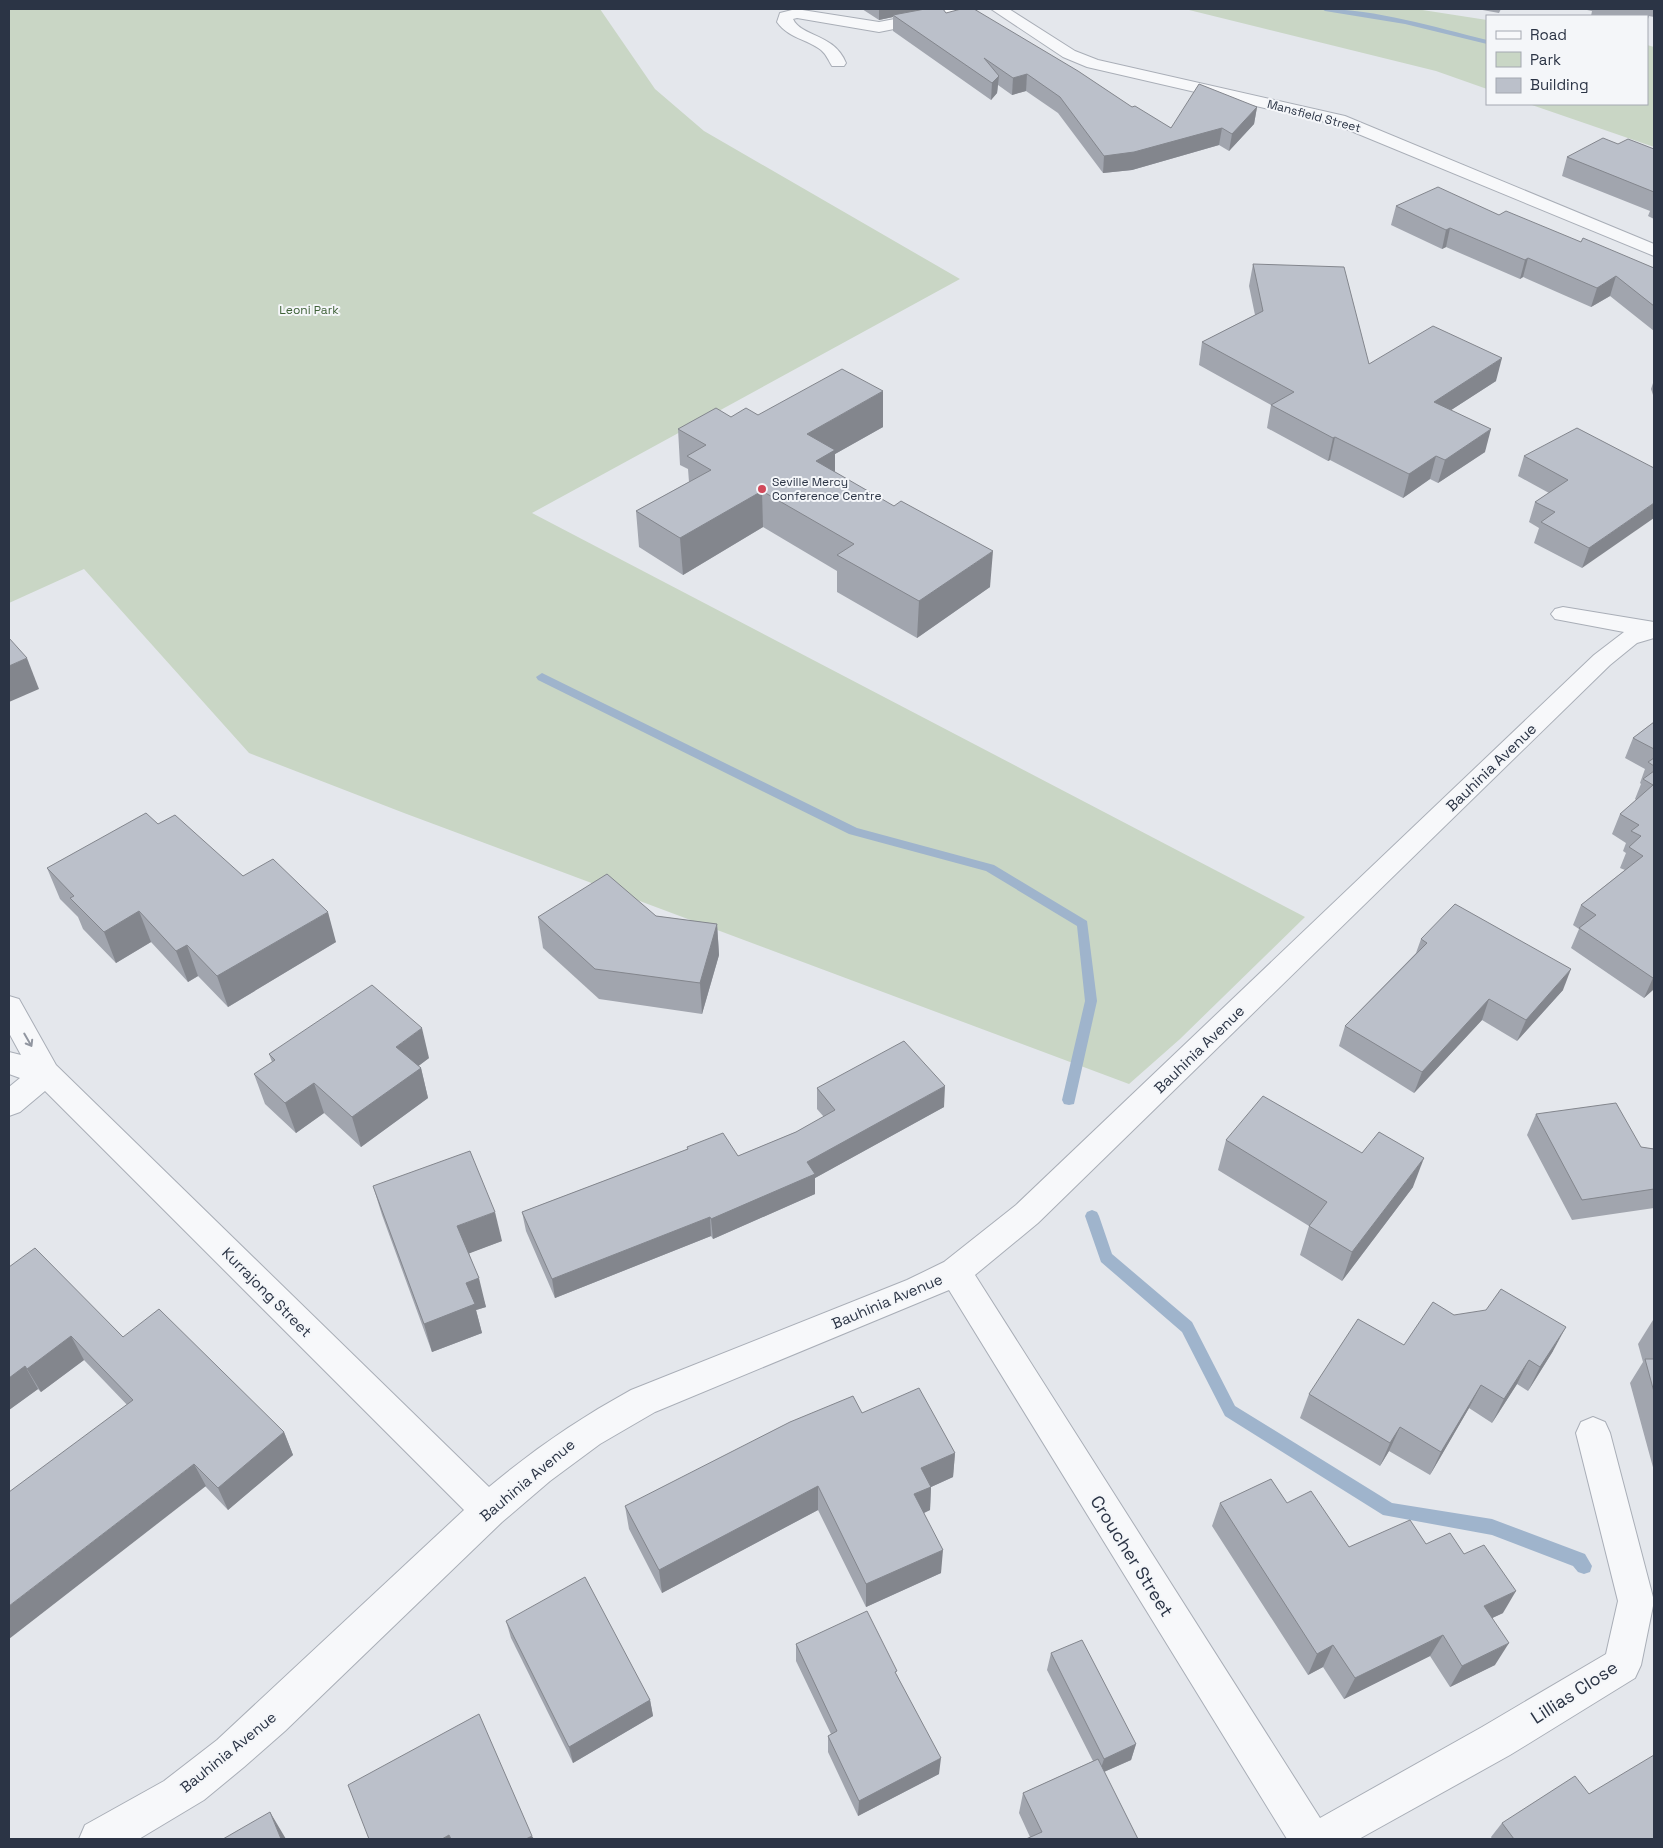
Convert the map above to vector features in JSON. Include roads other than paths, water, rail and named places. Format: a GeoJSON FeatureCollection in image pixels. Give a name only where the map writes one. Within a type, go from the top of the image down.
{"type":"FeatureCollection","features":[{"type":"Feature","properties":{"kind":"street"},"geometry":{"type":"LineString","coordinates":[[838,63],[836,54],[818,40],[795,31],[785,22],[786,16],[797,13],[879,27],[969,9]]}},
{"type":"Feature","properties":{"kind":"street","name":"Mansfield Street"},"geometry":{"type":"LineString","coordinates":[[999,9],[1069,54],[1093,64],[1339,120],[1654,251]]}},
{"type":"Feature","properties":{"kind":"street"},"geometry":{"type":"LineString","coordinates":[[1563,614],[1654,629]]}},
{"type":"Feature","properties":{"kind":"street","name":"Bauhinia Avenue"},"geometry":{"type":"LineString","coordinates":[[99,1839],[147,1814],[201,1778],[247,1740],[488,1510],[546,1461],[578,1437],[618,1413],[643,1401],[918,1290],[955,1272],[1027,1214],[1602,660],[1629,638],[1654,629]]}},
{"type":"Feature","properties":{"kind":"street","name":"Kurrajong Street"},"geometry":{"type":"LineString","coordinates":[[9,1007],[46,1073],[488,1510]]}},
{"type":"Feature","properties":{"kind":"street","name":"Kurrajong Street"},"geometry":{"type":"LineString","coordinates":[[9,1063],[46,1073]]}},
{"type":"Feature","properties":{"kind":"street"},"geometry":{"type":"LineString","coordinates":[[9,1104],[46,1073]]}},
{"type":"Feature","properties":{"kind":"street","name":"Croucher Street"},"geometry":{"type":"LineString","coordinates":[[955,1272],[1310,1839]]}},
{"type":"Feature","properties":{"kind":"street","name":"Lillias Close"},"geometry":{"type":"LineString","coordinates":[[1321,1839],[1496,1741],[1622,1665],[1636,1601],[1593,1433]]}},
{"type":"Feature","properties":{"kind":"waterway"},"geometry":{"type":"LineString","coordinates":[[1325,9],[1405,22],[1486,42]]}},
{"type":"Feature","properties":{"kind":"waterway"},"geometry":{"type":"LineString","coordinates":[[1648,59],[1654,60]]}},
{"type":"Feature","properties":{"kind":"waterway"},"geometry":{"type":"LineString","coordinates":[[542,677],[853,831],[990,868],[1083,924],[1091,1001],[1069,1100]]}},
{"type":"Feature","properties":{"kind":"waterway"},"geometry":{"type":"LineString","coordinates":[[1092,1216],[1106,1258],[1187,1327],[1230,1411],[1389,1510],[1492,1527],[1579,1560],[1584,1566]]}},
{"type":"Feature","properties":{"kind":"place","name":"Seville Mercy Conference Centre"},"geometry":{"type":"Point","coordinates":[762,489]}},
{"type":"Feature","properties":{"kind":"park label","name":"Leoni Park"},"geometry":{"type":"Point","coordinates":[309,310]}}]}
